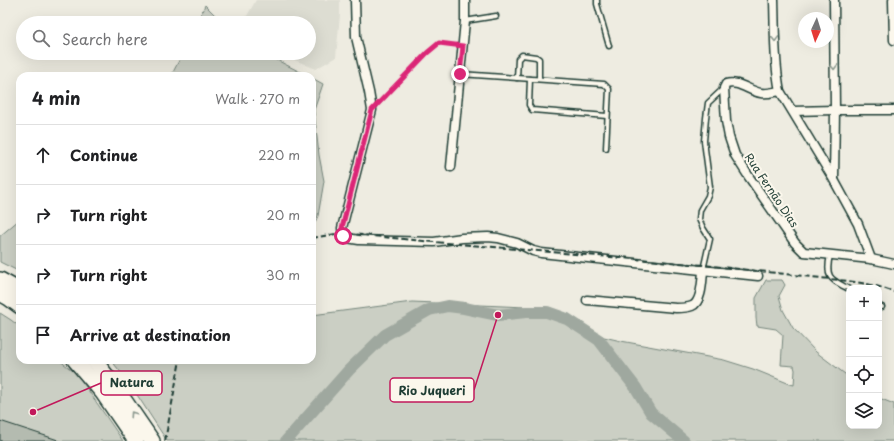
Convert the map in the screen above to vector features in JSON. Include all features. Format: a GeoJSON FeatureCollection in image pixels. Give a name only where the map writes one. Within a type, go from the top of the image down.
{"type":"FeatureCollection","features":[{"type":"Feature","properties":{"kind":"highway"},"geometry":{"type":"LineString","coordinates":[[0,280],[16,289]]}},
{"type":"Feature","properties":{"kind":"highway"},"geometry":{"type":"LineString","coordinates":[[0,293],[16,303]]}},
{"type":"Feature","properties":{"kind":"highway"},"geometry":{"type":"LineString","coordinates":[[78,364],[103,393],[136,441]]}},
{"type":"Feature","properties":{"kind":"highway"},"geometry":{"type":"LineString","coordinates":[[97,364],[115,387],[152,441]]}},
{"type":"Feature","properties":{"kind":"street"},"geometry":{"type":"LineString","coordinates":[[355,0],[356,37],[372,110],[342,228],[343,236],[359,240],[434,242],[462,238],[488,237],[517,243],[541,254],[758,276]]}},
{"type":"Feature","properties":{"kind":"street"},"geometry":{"type":"LineString","coordinates":[[451,167],[463,46],[465,0]]}},
{"type":"Feature","properties":{"kind":"street"},"geometry":{"type":"LineString","coordinates":[[774,0],[776,60],[780,91],[834,180],[858,224],[871,258]]}},
{"type":"Feature","properties":{"kind":"street"},"geometry":{"type":"LineString","coordinates":[[834,0],[834,180]]}},
{"type":"Feature","properties":{"kind":"street"},"geometry":{"type":"LineString","coordinates":[[893,0],[894,40]]}},
{"type":"Feature","properties":{"kind":"street"},"geometry":{"type":"LineString","coordinates":[[724,88],[726,84],[734,83],[760,93],[780,91]]}},
{"type":"Feature","properties":{"kind":"street","name":"Rua Fernão Dias"},"geometry":{"type":"LineString","coordinates":[[724,88],[726,121],[735,155],[795,243],[804,252],[830,255]]}},
{"type":"Feature","properties":{"kind":"street"},"geometry":{"type":"LineString","coordinates":[[793,111],[894,110]]}},
{"type":"Feature","properties":{"kind":"street"},"geometry":{"type":"LineString","coordinates":[[830,255],[871,258],[894,264]]}},
{"type":"Feature","properties":{"kind":"street"},"geometry":{"type":"LineString","coordinates":[[587,300],[676,308],[693,306],[699,299],[703,270]]}},
{"type":"Feature","properties":{"kind":"lane"},"geometry":{"type":"LineString","coordinates":[[597,0],[609,46]]}},
{"type":"Feature","properties":{"kind":"lane"},"geometry":{"type":"LineString","coordinates":[[465,21],[496,16]]}},
{"type":"Feature","properties":{"kind":"lane"},"geometry":{"type":"LineString","coordinates":[[517,78],[518,59],[522,55],[536,57],[539,59],[539,79]]}},
{"type":"Feature","properties":{"kind":"lane"},"geometry":{"type":"LineString","coordinates":[[460,74],[604,84],[609,89],[606,148]]}},
{"type":"Feature","properties":{"kind":"lane"},"geometry":{"type":"LineString","coordinates":[[530,79],[528,104],[532,110],[607,116]]}},
{"type":"Feature","properties":{"kind":"lane"},"geometry":{"type":"LineString","coordinates":[[703,270],[710,240],[699,219],[700,210],[708,196],[710,188],[704,141],[706,118],[708,103],[724,88]]}},
{"type":"Feature","properties":{"kind":"lane"},"geometry":{"type":"LineString","coordinates":[[830,255],[828,273],[831,279],[846,287]]}},
{"type":"Feature","properties":{"kind":"path"},"geometry":{"type":"LineString","coordinates":[[372,110],[427,53],[439,43],[463,46]]}},
{"type":"Feature","properties":{"kind":"shaded area"},"geometry":{"type":"Polygon","coordinates":[[[256,0],[340,0],[336,57],[316,69],[295,60],[316,60],[316,16],[247,16],[256,0]]]}},
{"type":"Feature","properties":{"kind":"shaded area"},"geometry":{"type":"Polygon","coordinates":[[[205,5],[216,16],[200,16],[205,5]]]}},
{"type":"Feature","properties":{"kind":"shaded area"},"geometry":{"type":"Polygon","coordinates":[[[179,60],[277,60],[300,72],[173,72],[179,60]]]}},
{"type":"Feature","properties":{"kind":"shaded area"},"geometry":{"type":"Polygon","coordinates":[[[316,80],[323,84],[316,104],[316,80]]]}},
{"type":"Feature","properties":{"kind":"shaded area"},"geometry":{"type":"Polygon","coordinates":[[[316,128],[324,181],[316,220],[316,128]]]}},
{"type":"Feature","properties":{"kind":"shaded area"},"geometry":{"type":"Polygon","coordinates":[[[16,222],[16,270],[0,262],[0,236],[16,222]]]}},
{"type":"Feature","properties":{"kind":"shaded area"},"geometry":{"type":"Polygon","coordinates":[[[766,280],[782,280],[785,285],[779,296],[783,310],[793,328],[816,352],[846,375],[846,429],[882,429],[882,399],[894,404],[894,441],[167,441],[130,384],[114,364],[316,364],[316,314],[412,302],[548,308],[604,337],[724,360],[753,369],[794,385],[794,366],[781,365],[783,335],[776,329],[757,326],[756,298],[766,280]]]}},
{"type":"Feature","properties":{"kind":"shaded area"},"geometry":{"type":"Polygon","coordinates":[[[0,313],[16,324],[16,364],[64,364],[77,374],[123,441],[0,441],[0,313]]]}},
{"type":"Feature","properties":{"kind":"building"},"geometry":{"type":"Polygon","coordinates":[[[0,421],[58,440],[58,441],[0,441],[0,421]]]}},
{"type":"Feature","properties":{"kind":"waterway"},"geometry":{"type":"LineString","coordinates":[[286,441],[349,370],[385,335],[429,310],[448,306],[498,315],[526,312],[547,312],[567,319],[599,340],[636,388],[651,413],[684,441]]}},
{"type":"Feature","properties":{"kind":"railway"},"geometry":{"type":"LineString","coordinates":[[316,237],[342,233],[704,265],[854,282],[877,286],[894,292]]}},
{"type":"Feature","properties":{"kind":"railway"},"geometry":{"type":"LineString","coordinates":[[165,441],[179,364]]}},
{"type":"Feature","properties":{"kind":"place","name":"Rio Juqueri"},"geometry":{"type":"Point","coordinates":[498,315]}},
{"type":"Feature","properties":{"kind":"place","name":"Natura"},"geometry":{"type":"Point","coordinates":[33,412]}},
{"type":"Feature","properties":{"kind":"route"},"geometry":{"type":"LineString","coordinates":[[343,236],[342,228],[372,110],[427,53],[439,43],[463,46],[460,74]]}}]}
